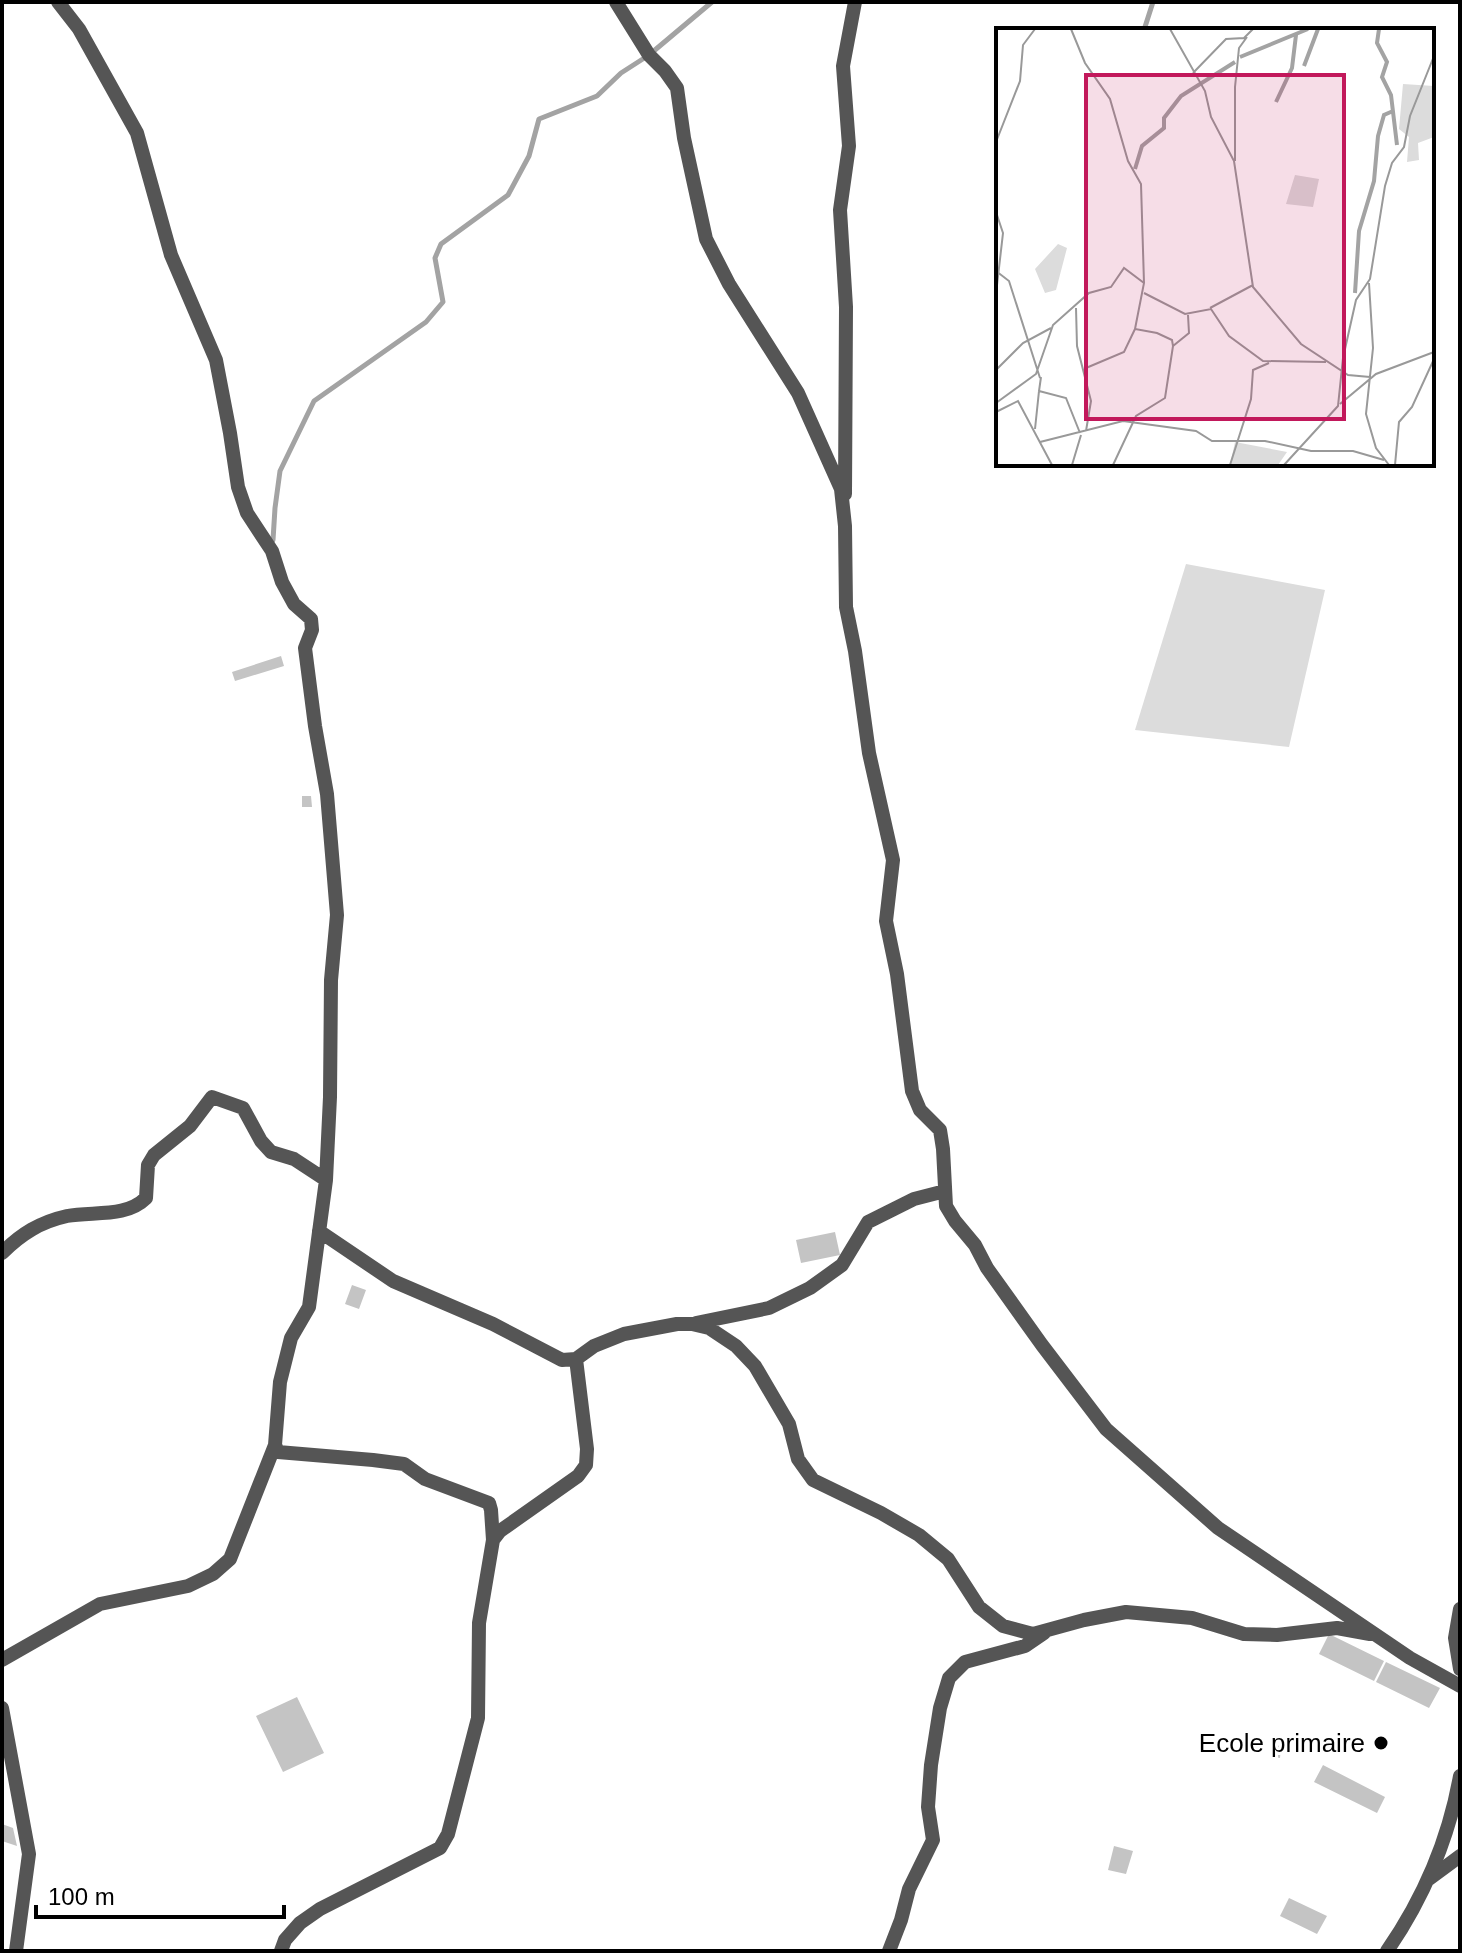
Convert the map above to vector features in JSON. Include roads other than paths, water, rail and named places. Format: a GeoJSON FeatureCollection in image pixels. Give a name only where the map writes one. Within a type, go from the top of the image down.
{"type":"FeatureCollection","features":[{"type":"Feature","properties":{"kind":"street"},"geometry":{"type":"LineString","coordinates":[[2,1660],[100,1604],[188,1586],[213,1574],[230,1559],[275,1445],[280,1382],[291,1338],[309,1307],[326,1180],[331,980],[337,915],[327,794],[305,648],[312,630],[311,619],[294,604],[282,582],[272,551],[247,513],[238,487],[216,360],[171,255],[137,133],[79,29],[58,2]]}},
{"type":"Feature","properties":{"kind":"street"},"geometry":{"type":"LineString","coordinates":[[616,2],[649,55],[677,88],[684,138],[706,239],[729,284],[798,393],[841,489],[845,526]]}},
{"type":"Feature","properties":{"kind":"street"},"geometry":{"type":"LineString","coordinates":[[855,2],[843,66],[849,146],[840,210],[846,307],[846,607],[869,753],[893,860],[886,921],[899,989],[912,1091],[920,1110],[940,1130],[946,1206],[1042,1345],[1106,1429],[1218,1528],[1410,1658],[1460,1686]]}},
{"type":"Feature","properties":{"kind":"street"},"geometry":{"type":"LineString","coordinates":[[2,1253],[17,1237],[40,1223],[69,1215],[126,1210],[141,1203],[146,1198],[148,1165],[154,1155],[190,1126],[212,1097],[243,1108],[261,1141],[271,1152],[294,1159],[326,1180]]}},
{"type":"Feature","properties":{"kind":"street"},"geometry":{"type":"LineString","coordinates":[[319,1231],[393,1281],[493,1324],[562,1360],[576,1359],[594,1346],[624,1334],[769,1308],[810,1288],[842,1265],[868,1222],[914,1199],[945,1191]]}},
{"type":"Feature","properties":{"kind":"street"},"geometry":{"type":"LineString","coordinates":[[692,1324],[709,1328],[736,1346],[755,1366],[789,1424],[798,1459],[813,1480],[919,1535],[948,1559],[979,1607],[1003,1626],[1033,1634],[1126,1612],[1192,1618],[1244,1634],[1277,1635],[1337,1628],[1375,1634]]}},
{"type":"Feature","properties":{"kind":"street"},"geometry":{"type":"LineString","coordinates":[[493,1540],[500,1531],[578,1476],[586,1465],[587,1449],[576,1359]]}},
{"type":"Feature","properties":{"kind":"street"},"geometry":{"type":"LineString","coordinates":[[275,1445],[278,1452],[404,1464],[425,1479],[489,1503],[493,1540],[479,1623],[478,1718],[448,1834],[440,1848],[320,1909],[300,1923],[285,1940],[281,1951]]}},
{"type":"Feature","properties":{"kind":"street"},"geometry":{"type":"LineString","coordinates":[[1460,1609],[1455,1638],[1460,1669]]}},
{"type":"Feature","properties":{"kind":"street"},"geometry":{"type":"LineString","coordinates":[[889,1951],[909,1889],[933,1840],[928,1807],[931,1765],[940,1708],[949,1678],[965,1662],[1025,1646],[1048,1630]]}},
{"type":"Feature","properties":{"kind":"street"},"geometry":{"type":"LineString","coordinates":[[2,1708],[29,1854],[16,1951]]}},
{"type":"Feature","properties":{"kind":"street"},"geometry":{"type":"LineString","coordinates":[[1387,1951],[1429,1879],[1456,1801],[1460,1776]]}},
{"type":"Feature","properties":{"kind":"street"},"geometry":{"type":"LineString","coordinates":[[1429,1879],[1460,1856]]}},
{"type":"Feature","properties":{"kind":"waterway"},"geometry":{"type":"LineString","coordinates":[[273,540],[280,471],[314,401],[426,322],[443,302],[435,258],[441,244],[508,195],[529,156],[539,119],[597,96],[621,73],[649,55],[712,2]]}},
{"type":"Feature","properties":{"kind":"waterway"},"geometry":{"type":"LineString","coordinates":[[1145,28],[1153,2]]}},
{"type":"Feature","properties":{"kind":"place","name":"Ecole primaire"},"geometry":{"type":"Point","coordinates":[1381,1743]}}]}
